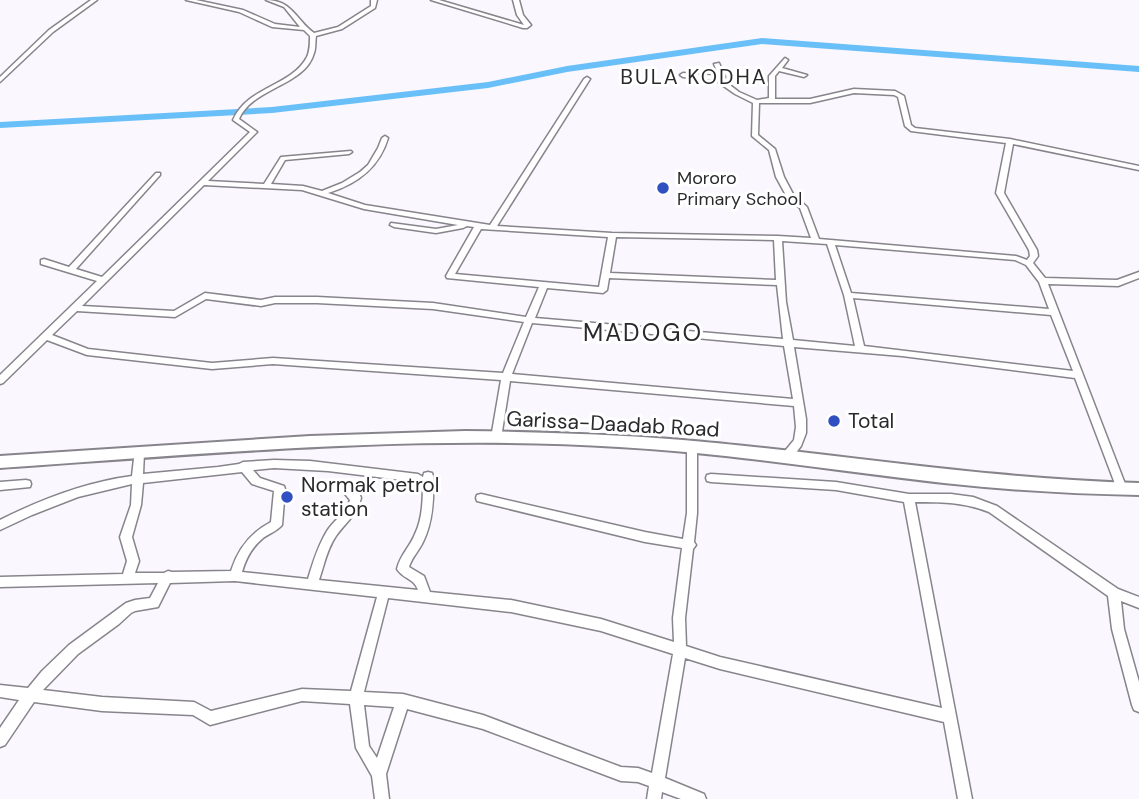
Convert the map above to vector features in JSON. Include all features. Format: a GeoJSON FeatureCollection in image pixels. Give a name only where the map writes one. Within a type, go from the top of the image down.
{"type":"FeatureCollection","features":[{"type":"Feature","properties":{"kind":"highway","name":"Garissa-Daadab Road"},"geometry":{"type":"LineString","coordinates":[[0,462],[379,440],[561,438],[692,448],[969,479],[1139,489]]}},
{"type":"Feature","properties":{"kind":"street"},"geometry":{"type":"LineString","coordinates":[[0,80],[51,31],[94,0]]}},
{"type":"Feature","properties":{"kind":"street"},"geometry":{"type":"LineString","coordinates":[[189,0],[241,11],[274,26],[305,29]]}},
{"type":"Feature","properties":{"kind":"street"},"geometry":{"type":"LineString","coordinates":[[269,0],[286,6],[313,35]]}},
{"type":"Feature","properties":{"kind":"street"},"geometry":{"type":"LineString","coordinates":[[313,35],[340,28],[373,8],[374,0]]}},
{"type":"Feature","properties":{"kind":"street"},"geometry":{"type":"LineString","coordinates":[[434,0],[525,27],[528,25],[520,15],[516,0]]}},
{"type":"Feature","properties":{"kind":"street"},"geometry":{"type":"LineString","coordinates":[[0,381],[254,132],[236,120],[239,110],[248,100],[300,72],[312,53],[313,35]]}},
{"type":"Feature","properties":{"kind":"street"},"geometry":{"type":"LineString","coordinates":[[767,101],[773,96],[772,76],[786,60]]}},
{"type":"Feature","properties":{"kind":"street"},"geometry":{"type":"LineString","coordinates":[[683,75],[722,77],[717,64]]}},
{"type":"Feature","properties":{"kind":"street"},"geometry":{"type":"LineString","coordinates":[[778,69],[803,75]]}},
{"type":"Feature","properties":{"kind":"street"},"geometry":{"type":"LineString","coordinates":[[717,78],[756,102],[810,101],[854,91],[895,93],[901,96],[908,126],[913,130],[1010,141],[1139,167]]}},
{"type":"Feature","properties":{"kind":"street"},"geometry":{"type":"LineString","coordinates":[[492,228],[587,79]]}},
{"type":"Feature","properties":{"kind":"street"},"geometry":{"type":"LineString","coordinates":[[756,102],[755,136],[772,149],[780,177],[790,195],[803,207],[815,240]]}},
{"type":"Feature","properties":{"kind":"street"},"geometry":{"type":"LineString","coordinates":[[324,193],[351,184],[374,165],[385,138]]}},
{"type":"Feature","properties":{"kind":"street"},"geometry":{"type":"LineString","coordinates":[[1010,141],[1000,193],[1033,250],[1034,256],[1029,263]]}},
{"type":"Feature","properties":{"kind":"street"},"geometry":{"type":"LineString","coordinates":[[267,185],[283,158],[349,152]]}},
{"type":"Feature","properties":{"kind":"street"},"geometry":{"type":"LineString","coordinates":[[72,269],[158,174]]}},
{"type":"Feature","properties":{"kind":"street"},"geometry":{"type":"LineString","coordinates":[[204,183],[267,185],[324,193],[364,207],[492,228],[612,235],[815,240],[1001,255],[1029,263],[1043,281],[1122,489]]}},
{"type":"Feature","properties":{"kind":"street"},"geometry":{"type":"LineString","coordinates":[[394,225],[436,231],[467,225]]}},
{"type":"Feature","properties":{"kind":"street"},"geometry":{"type":"LineString","coordinates":[[479,226],[450,276],[603,290],[612,235]]}},
{"type":"Feature","properties":{"kind":"street"},"geometry":{"type":"LineString","coordinates":[[778,238],[781,283],[801,440],[797,448],[784,458]]}},
{"type":"Feature","properties":{"kind":"street"},"geometry":{"type":"LineString","coordinates":[[830,243],[848,295],[860,349]]}},
{"type":"Feature","properties":{"kind":"street"},"geometry":{"type":"LineString","coordinates":[[44,262],[104,279]]}},
{"type":"Feature","properties":{"kind":"street"},"geometry":{"type":"LineString","coordinates":[[606,275],[781,283]]}},
{"type":"Feature","properties":{"kind":"street"},"geometry":{"type":"LineString","coordinates":[[1043,281],[1118,283],[1139,275]]}},
{"type":"Feature","properties":{"kind":"street"},"geometry":{"type":"LineString","coordinates":[[496,438],[506,377],[543,286]]}},
{"type":"Feature","properties":{"kind":"street"},"geometry":{"type":"LineString","coordinates":[[848,295],[1055,312]]}},
{"type":"Feature","properties":{"kind":"street"},"geometry":{"type":"LineString","coordinates":[[75,308],[175,314],[205,296],[261,303],[275,300],[317,300],[433,306],[529,320],[860,349],[1077,374]]}},
{"type":"Feature","properties":{"kind":"street"},"geometry":{"type":"LineString","coordinates":[[46,336],[87,352],[212,366],[273,361],[506,377],[797,404]]}},
{"type":"Feature","properties":{"kind":"street"},"geometry":{"type":"LineString","coordinates":[[656,792],[680,652],[679,618],[690,545],[692,448]]}},
{"type":"Feature","properties":{"kind":"street"},"geometry":{"type":"LineString","coordinates":[[128,577],[133,561],[126,537],[136,505],[139,453]]}},
{"type":"Feature","properties":{"kind":"street"},"geometry":{"type":"LineString","coordinates":[[235,576],[244,550],[260,532],[276,525],[280,489],[256,481],[243,466]]}},
{"type":"Feature","properties":{"kind":"street"},"geometry":{"type":"LineString","coordinates":[[0,525],[37,505],[68,493],[136,477],[223,471],[243,466],[322,466],[423,477],[428,505],[418,541],[405,555],[403,569],[420,580],[426,597]]}},
{"type":"Feature","properties":{"kind":"street"},"geometry":{"type":"LineString","coordinates":[[711,478],[836,486],[909,498],[973,501],[993,509],[1114,593],[1139,603]]}},
{"type":"Feature","properties":{"kind":"street"},"geometry":{"type":"LineString","coordinates":[[0,485],[26,484]]}},
{"type":"Feature","properties":{"kind":"street"},"geometry":{"type":"LineString","coordinates":[[312,584],[323,551],[335,529],[352,513],[356,498],[350,494]]}},
{"type":"Feature","properties":{"kind":"street"},"geometry":{"type":"LineString","coordinates":[[481,498],[690,545]]}},
{"type":"Feature","properties":{"kind":"street"},"geometry":{"type":"LineString","coordinates":[[909,498],[965,799]]}},
{"type":"Feature","properties":{"kind":"street"},"geometry":{"type":"LineString","coordinates":[[0,740],[28,695],[55,663],[109,624],[123,609],[154,603],[168,576]]}},
{"type":"Feature","properties":{"kind":"street"},"geometry":{"type":"LineString","coordinates":[[1,582],[235,576],[553,614],[601,625],[680,652],[950,717]]}},
{"type":"Feature","properties":{"kind":"street"},"geometry":{"type":"LineString","coordinates":[[382,799],[379,774],[363,748],[356,697],[384,592]]}},
{"type":"Feature","properties":{"kind":"street"},"geometry":{"type":"LineString","coordinates":[[1114,593],[1118,629],[1139,705]]}},
{"type":"Feature","properties":{"kind":"street"},"geometry":{"type":"LineString","coordinates":[[1126,658],[1139,664]]}},
{"type":"Feature","properties":{"kind":"street"},"geometry":{"type":"LineString","coordinates":[[0,691],[102,704],[194,709],[210,718],[302,695],[403,701],[483,722],[621,774],[638,775],[656,792],[699,799]]}},
{"type":"Feature","properties":{"kind":"street"},"geometry":{"type":"LineString","coordinates":[[379,774],[403,701]]}},
{"type":"Feature","properties":{"kind":"waterway"},"geometry":{"type":"LineString","coordinates":[[0,125],[272,110],[488,85],[567,69],[762,41],[1139,69]]}},
{"type":"Feature","properties":{"kind":"place","name":"Mororo Primary School"},"geometry":{"type":"Point","coordinates":[663,188]}},
{"type":"Feature","properties":{"kind":"place","name":"Total"},"geometry":{"type":"Point","coordinates":[834,421]}},
{"type":"Feature","properties":{"kind":"place","name":"Normak petrol station"},"geometry":{"type":"Point","coordinates":[287,497]}},
{"type":"Feature","properties":{"kind":"district","name":"BULA KODHA"},"geometry":{"type":"Point","coordinates":[694,77]}},
{"type":"Feature","properties":{"kind":"district","name":"MADOGO"},"geometry":{"type":"Point","coordinates":[643,333]}}]}
